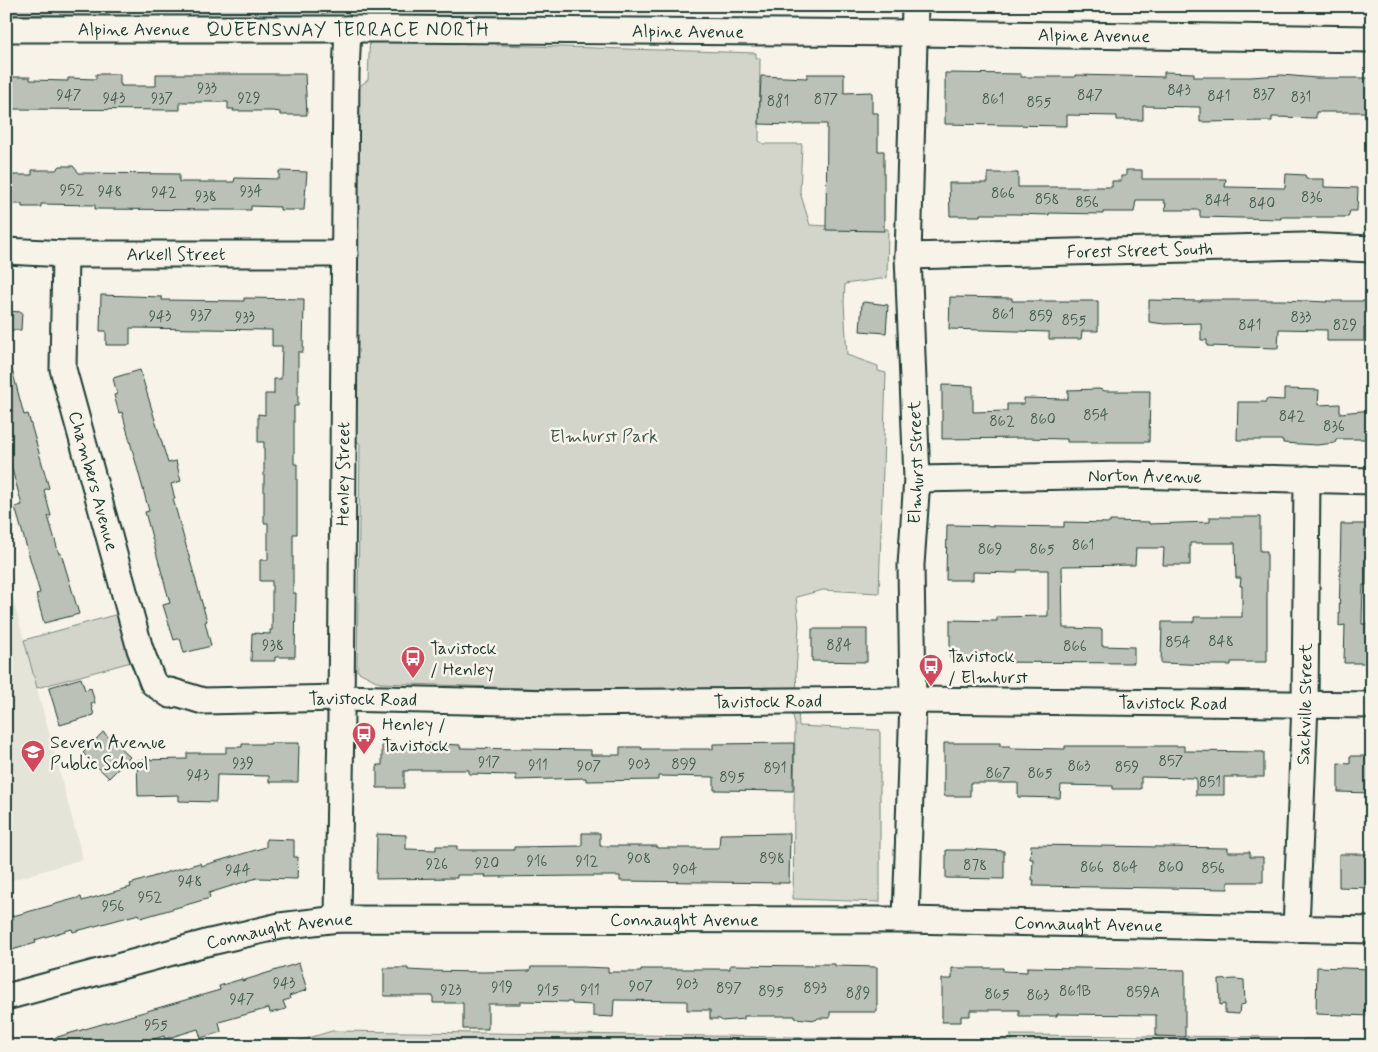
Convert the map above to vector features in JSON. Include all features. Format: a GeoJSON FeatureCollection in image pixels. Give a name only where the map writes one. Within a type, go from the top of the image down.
{"type":"FeatureCollection","features":[{"type":"Feature","properties":{"kind":"street","name":"Elmhurst Street"},"geometry":{"type":"LineString","coordinates":[[906,920],[913,700],[911,565],[917,479],[908,256],[915,6]]}},
{"type":"Feature","properties":{"kind":"street","name":"Alpine Avenue"},"geometry":{"type":"LineString","coordinates":[[6,30],[348,29],[915,33],[1372,39]]}},
{"type":"Feature","properties":{"kind":"street","name":"Henley Street"},"geometry":{"type":"LineString","coordinates":[[338,919],[346,73],[348,29]]}},
{"type":"Feature","properties":{"kind":"street","name":"Forest Street South"},"geometry":{"type":"LineString","coordinates":[[908,256],[1303,246],[1372,249]]}},
{"type":"Feature","properties":{"kind":"street","name":"Arkell Street"},"geometry":{"type":"LineString","coordinates":[[6,251],[65,254],[345,254]]}},
{"type":"Feature","properties":{"kind":"street","name":"Chambers Avenue"},"geometry":{"type":"LineString","coordinates":[[65,254],[63,369],[140,649],[153,683],[170,695]]}},
{"type":"Feature","properties":{"kind":"street","name":"Norton Avenue"},"geometry":{"type":"LineString","coordinates":[[917,479],[1128,475],[1372,480]]}},
{"type":"Feature","properties":{"kind":"street","name":"Sackville Street"},"geometry":{"type":"LineString","coordinates":[[1296,929],[1305,704],[1307,479]]}},
{"type":"Feature","properties":{"kind":"street","name":"Tavistock Road"},"geometry":{"type":"LineString","coordinates":[[170,695],[170,691],[203,701],[341,698],[552,703],[913,700],[1372,705]]}},
{"type":"Feature","properties":{"kind":"street","name":"Connaught Avenue"},"geometry":{"type":"LineString","coordinates":[[6,996],[206,943],[280,926],[338,919],[906,920],[1372,930]]}},
{"type":"Feature","properties":{"kind":"shaded area","name":"Severn Avenue Public School"},"geometry":{"type":"Polygon","coordinates":[[[6,573],[83,859],[6,882],[6,573]]]}},
{"type":"Feature","properties":{"kind":"green space"},"geometry":{"type":"Polygon","coordinates":[[[6,6],[348,6],[348,18],[339,20],[6,14],[6,6]]]}},
{"type":"Feature","properties":{"kind":"green space","name":"Elmhurst Park"},"geometry":{"type":"Polygon","coordinates":[[[348,6],[499,6],[497,45],[756,53],[756,58],[760,58],[759,141],[764,144],[802,144],[800,192],[810,225],[888,229],[887,278],[845,284],[844,302],[847,355],[878,366],[878,371],[886,373],[879,593],[823,590],[796,597],[799,625],[796,673],[799,726],[880,730],[880,902],[793,899],[795,725],[787,688],[552,689],[380,683],[357,671],[360,444],[354,438],[358,87],[368,80],[371,7],[348,6]]]}},
{"type":"Feature","properties":{"kind":"green space"},"geometry":{"type":"Polygon","coordinates":[[[118,614],[131,662],[37,688],[24,640],[118,614]]]}},
{"type":"Feature","properties":{"kind":"green space"},"geometry":{"type":"Polygon","coordinates":[[[332,1031],[1013,1040],[1010,1035],[1278,1037],[1278,1044],[1302,1045],[1303,1039],[1372,1039],[1372,1046],[282,1046],[332,1031]]]}},
{"type":"Feature","properties":{"kind":"building"},"geometry":{"type":"Polygon","coordinates":[[[1164,72],[1194,73],[1194,77],[1282,75],[1316,78],[1372,78],[1372,112],[1316,112],[1316,118],[1272,117],[1272,121],[1200,122],[1200,107],[1143,106],[1143,120],[1117,120],[1117,116],[1067,115],[1067,126],[945,124],[945,73],[1021,74],[1021,77],[1075,77],[1075,75],[1164,77],[1164,72]]]}},
{"type":"Feature","properties":{"kind":"building"},"geometry":{"type":"Polygon","coordinates":[[[96,74],[120,74],[121,86],[156,86],[156,74],[305,74],[307,115],[280,115],[280,112],[273,111],[233,111],[234,109],[228,109],[228,102],[180,102],[180,110],[12,109],[12,77],[30,77],[30,80],[68,81],[68,78],[96,79],[96,74]]]}},
{"type":"Feature","properties":{"kind":"building"},"geometry":{"type":"Polygon","coordinates":[[[807,74],[844,74],[844,93],[872,92],[872,113],[878,113],[878,151],[884,151],[884,231],[826,230],[827,124],[759,124],[761,76],[807,78],[807,74]]]}},
{"type":"Feature","properties":{"kind":"building"},"geometry":{"type":"Polygon","coordinates":[[[60,166],[73,166],[79,173],[179,174],[179,182],[234,182],[235,178],[279,179],[279,171],[307,172],[304,210],[280,210],[280,207],[251,206],[251,210],[95,209],[95,205],[41,204],[41,207],[22,207],[22,204],[6,204],[6,175],[32,175],[32,170],[56,170],[60,166]]]}},
{"type":"Feature","properties":{"kind":"building"},"geometry":{"type":"Polygon","coordinates":[[[1126,170],[1142,170],[1142,179],[1226,179],[1225,187],[1285,188],[1286,174],[1305,175],[1306,179],[1324,179],[1324,187],[1358,188],[1357,211],[1350,211],[1348,217],[1281,217],[1281,219],[1200,217],[1200,210],[1165,210],[1166,203],[1164,203],[1164,200],[1136,200],[1134,212],[950,216],[949,183],[988,183],[988,173],[1018,173],[1018,187],[1112,187],[1112,181],[1121,181],[1121,176],[1126,176],[1126,170]]]}},
{"type":"Feature","properties":{"kind":"building"},"geometry":{"type":"Polygon","coordinates":[[[101,295],[162,297],[162,300],[244,301],[244,298],[304,299],[303,352],[298,352],[298,406],[294,406],[294,464],[297,464],[297,534],[293,534],[293,593],[296,593],[295,657],[275,657],[275,661],[251,661],[252,633],[270,634],[270,630],[272,630],[272,581],[260,581],[260,560],[268,560],[268,523],[264,523],[264,442],[258,442],[258,414],[265,415],[265,394],[274,394],[274,379],[281,379],[282,346],[272,346],[272,330],[130,328],[130,345],[106,345],[106,331],[100,331],[101,295]]]}},
{"type":"Feature","properties":{"kind":"building"},"geometry":{"type":"Polygon","coordinates":[[[950,297],[1012,298],[1012,301],[1098,301],[1098,331],[1082,331],[1081,339],[1049,339],[1049,332],[949,329],[950,297]]]}},
{"type":"Feature","properties":{"kind":"building"},"geometry":{"type":"Polygon","coordinates":[[[1149,300],[1372,301],[1372,328],[1364,328],[1364,341],[1327,341],[1327,330],[1279,329],[1278,348],[1207,346],[1207,340],[1201,340],[1201,323],[1164,324],[1149,322],[1149,300]]]}},
{"type":"Feature","properties":{"kind":"building"},"geometry":{"type":"Polygon","coordinates":[[[862,303],[888,305],[886,333],[860,331],[862,303]]]}},
{"type":"Feature","properties":{"kind":"building"},"geometry":{"type":"Polygon","coordinates":[[[6,311],[22,312],[21,330],[6,330],[6,311]]]}},
{"type":"Feature","properties":{"kind":"building"},"geometry":{"type":"Polygon","coordinates":[[[11,366],[24,415],[28,414],[49,488],[44,490],[51,516],[48,516],[79,614],[44,623],[36,594],[40,593],[15,507],[22,505],[6,448],[6,367],[11,366]]]}},
{"type":"Feature","properties":{"kind":"building"},"geometry":{"type":"Polygon","coordinates":[[[140,370],[168,463],[176,461],[181,481],[171,484],[175,499],[173,499],[207,621],[205,622],[211,646],[184,653],[180,638],[174,640],[163,605],[170,603],[145,512],[149,511],[122,412],[119,413],[114,395],[117,394],[113,378],[140,370]]]}},
{"type":"Feature","properties":{"kind":"building"},"geometry":{"type":"Polygon","coordinates":[[[942,385],[973,386],[973,412],[1007,411],[1007,404],[1024,404],[1024,398],[1068,399],[1068,390],[1150,391],[1149,442],[1067,442],[1067,439],[1024,438],[942,439],[942,385]]]}},
{"type":"Feature","properties":{"kind":"building"},"geometry":{"type":"Polygon","coordinates":[[[1284,389],[1319,390],[1318,405],[1340,404],[1340,413],[1372,410],[1372,439],[1336,439],[1335,443],[1317,445],[1283,443],[1283,440],[1237,440],[1238,402],[1266,402],[1266,399],[1284,400],[1284,389]]]}},
{"type":"Feature","properties":{"kind":"building"},"geometry":{"type":"Polygon","coordinates":[[[1210,517],[1260,517],[1260,551],[1267,551],[1267,662],[1231,662],[1231,665],[1161,663],[1162,622],[1194,622],[1194,617],[1242,617],[1242,586],[1240,586],[1241,578],[1236,578],[1235,543],[1190,543],[1190,565],[1163,565],[1164,548],[1136,548],[1135,565],[1062,566],[1063,628],[1102,629],[1102,646],[1134,647],[1134,663],[986,662],[986,659],[950,658],[950,620],[997,621],[997,617],[1048,616],[1048,570],[1017,570],[1017,573],[973,572],[973,580],[946,580],[947,525],[1064,527],[1064,522],[1110,523],[1110,521],[1149,522],[1149,524],[1210,522],[1210,517]]]}},
{"type":"Feature","properties":{"kind":"building"},"geometry":{"type":"Polygon","coordinates":[[[1341,524],[1367,524],[1366,585],[1363,585],[1362,624],[1372,624],[1372,663],[1344,663],[1345,625],[1339,626],[1341,524]]]}},
{"type":"Feature","properties":{"kind":"building"},"geometry":{"type":"Polygon","coordinates":[[[812,629],[867,629],[867,662],[812,661],[812,629]]]}},
{"type":"Feature","properties":{"kind":"building"},"geometry":{"type":"Polygon","coordinates":[[[81,678],[85,690],[91,688],[95,703],[91,704],[94,715],[60,725],[49,689],[50,687],[81,678]]]}},
{"type":"Feature","properties":{"kind":"building"},"geometry":{"type":"Polygon","coordinates":[[[103,732],[130,757],[109,778],[83,753],[103,732]]]}},
{"type":"Feature","properties":{"kind":"building"},"geometry":{"type":"Polygon","coordinates":[[[299,743],[298,782],[269,782],[269,776],[217,775],[216,802],[179,801],[179,795],[138,796],[137,760],[187,759],[187,753],[226,753],[226,747],[242,747],[242,744],[299,743]]]}},
{"type":"Feature","properties":{"kind":"building"},"geometry":{"type":"Polygon","coordinates":[[[421,743],[460,745],[460,748],[591,750],[591,755],[620,755],[620,747],[642,747],[641,749],[713,749],[713,744],[794,743],[793,791],[714,790],[714,777],[658,776],[658,780],[586,781],[586,778],[516,780],[516,775],[469,774],[469,770],[408,770],[404,771],[404,788],[377,788],[377,765],[382,765],[382,745],[421,745],[421,743]]]}},
{"type":"Feature","properties":{"kind":"building"},"geometry":{"type":"Polygon","coordinates":[[[944,743],[1000,743],[1000,746],[1010,746],[1010,748],[1065,749],[1065,746],[1184,746],[1184,751],[1264,752],[1264,777],[1224,777],[1224,795],[1196,795],[1196,778],[1141,777],[1141,789],[1113,789],[1113,786],[1061,785],[1060,798],[1018,797],[1018,783],[970,783],[970,796],[944,796],[944,743]]]}},
{"type":"Feature","properties":{"kind":"building"},"geometry":{"type":"Polygon","coordinates":[[[1350,756],[1372,756],[1372,793],[1338,792],[1338,763],[1350,764],[1350,756]]]}},
{"type":"Feature","properties":{"kind":"building"},"geometry":{"type":"Polygon","coordinates":[[[582,833],[600,833],[600,846],[719,848],[720,834],[790,833],[789,883],[620,881],[620,876],[485,877],[486,875],[457,875],[457,878],[376,879],[377,834],[406,835],[406,849],[436,850],[436,846],[457,846],[457,850],[514,850],[514,847],[582,846],[582,833]]]}},
{"type":"Feature","properties":{"kind":"building"},"geometry":{"type":"Polygon","coordinates":[[[266,839],[294,840],[294,857],[298,857],[297,879],[257,878],[209,893],[210,898],[141,918],[139,914],[73,932],[72,929],[35,940],[36,943],[12,950],[6,930],[6,918],[81,897],[82,901],[131,887],[130,884],[168,872],[200,863],[201,866],[266,847],[266,839]]]}},
{"type":"Feature","properties":{"kind":"building"},"geometry":{"type":"Polygon","coordinates":[[[1031,845],[1228,848],[1228,852],[1250,852],[1250,857],[1263,857],[1263,882],[1228,882],[1228,889],[1033,886],[1033,859],[1030,859],[1031,845]]]}},
{"type":"Feature","properties":{"kind":"building"},"geometry":{"type":"Polygon","coordinates":[[[946,850],[1004,851],[1004,879],[946,878],[946,850]]]}},
{"type":"Feature","properties":{"kind":"building"},"geometry":{"type":"Polygon","coordinates":[[[1339,854],[1372,854],[1372,888],[1339,887],[1339,854]]]}},
{"type":"Feature","properties":{"kind":"building"},"geometry":{"type":"Polygon","coordinates":[[[299,963],[307,990],[289,996],[290,999],[283,1001],[286,1009],[270,1013],[269,1008],[219,1022],[221,1032],[201,1038],[198,1029],[165,1039],[164,1036],[131,1046],[41,1046],[40,1042],[220,990],[219,986],[242,979],[242,981],[299,963]]]}},
{"type":"Feature","properties":{"kind":"building"},"geometry":{"type":"Polygon","coordinates":[[[814,964],[877,967],[877,1012],[830,1012],[830,1018],[818,1018],[816,1020],[795,1018],[795,1016],[744,1016],[744,1019],[722,1021],[720,1019],[710,1019],[710,1010],[687,1010],[687,1001],[614,1000],[613,1017],[593,1016],[593,1005],[572,1004],[572,1002],[521,1001],[521,1004],[488,1004],[488,1029],[463,1029],[463,1003],[433,1003],[433,996],[384,996],[384,968],[483,972],[530,971],[531,967],[582,967],[608,968],[608,972],[641,972],[641,969],[730,969],[730,965],[814,966],[814,964]]]}},
{"type":"Feature","properties":{"kind":"building"},"geometry":{"type":"Polygon","coordinates":[[[1027,967],[1185,970],[1185,1037],[1156,1036],[1156,1015],[1057,1014],[1057,1016],[1019,1016],[1019,1010],[970,1010],[970,1016],[961,1016],[961,1022],[942,1022],[942,979],[952,979],[952,968],[1003,968],[1003,971],[1027,972],[1027,967]]]}},
{"type":"Feature","properties":{"kind":"building"},"geometry":{"type":"Polygon","coordinates":[[[1317,967],[1372,969],[1372,1016],[1316,1014],[1317,967]]]}},
{"type":"Feature","properties":{"kind":"building"},"geometry":{"type":"Polygon","coordinates":[[[1219,980],[1244,980],[1245,1004],[1240,1005],[1239,1014],[1225,1013],[1225,1004],[1220,1005],[1219,980]]]}},
{"type":"Feature","properties":{"kind":"place","name":"Tavistock / Henley"},"geometry":{"type":"Point","coordinates":[413,679]}},
{"type":"Feature","properties":{"kind":"place","name":"Tavistock / Elmhurst"},"geometry":{"type":"Point","coordinates":[931,687]}},
{"type":"Feature","properties":{"kind":"place","name":"Henley / Tavistock"},"geometry":{"type":"Point","coordinates":[364,755]}},
{"type":"Feature","properties":{"kind":"place","name":"Severn Avenue Public School"},"geometry":{"type":"Point","coordinates":[33,773]}},
{"type":"Feature","properties":{"kind":"district","name":"QUEENSWAY TERRACE NORTH"},"geometry":{"type":"Point","coordinates":[348,29]}}]}
